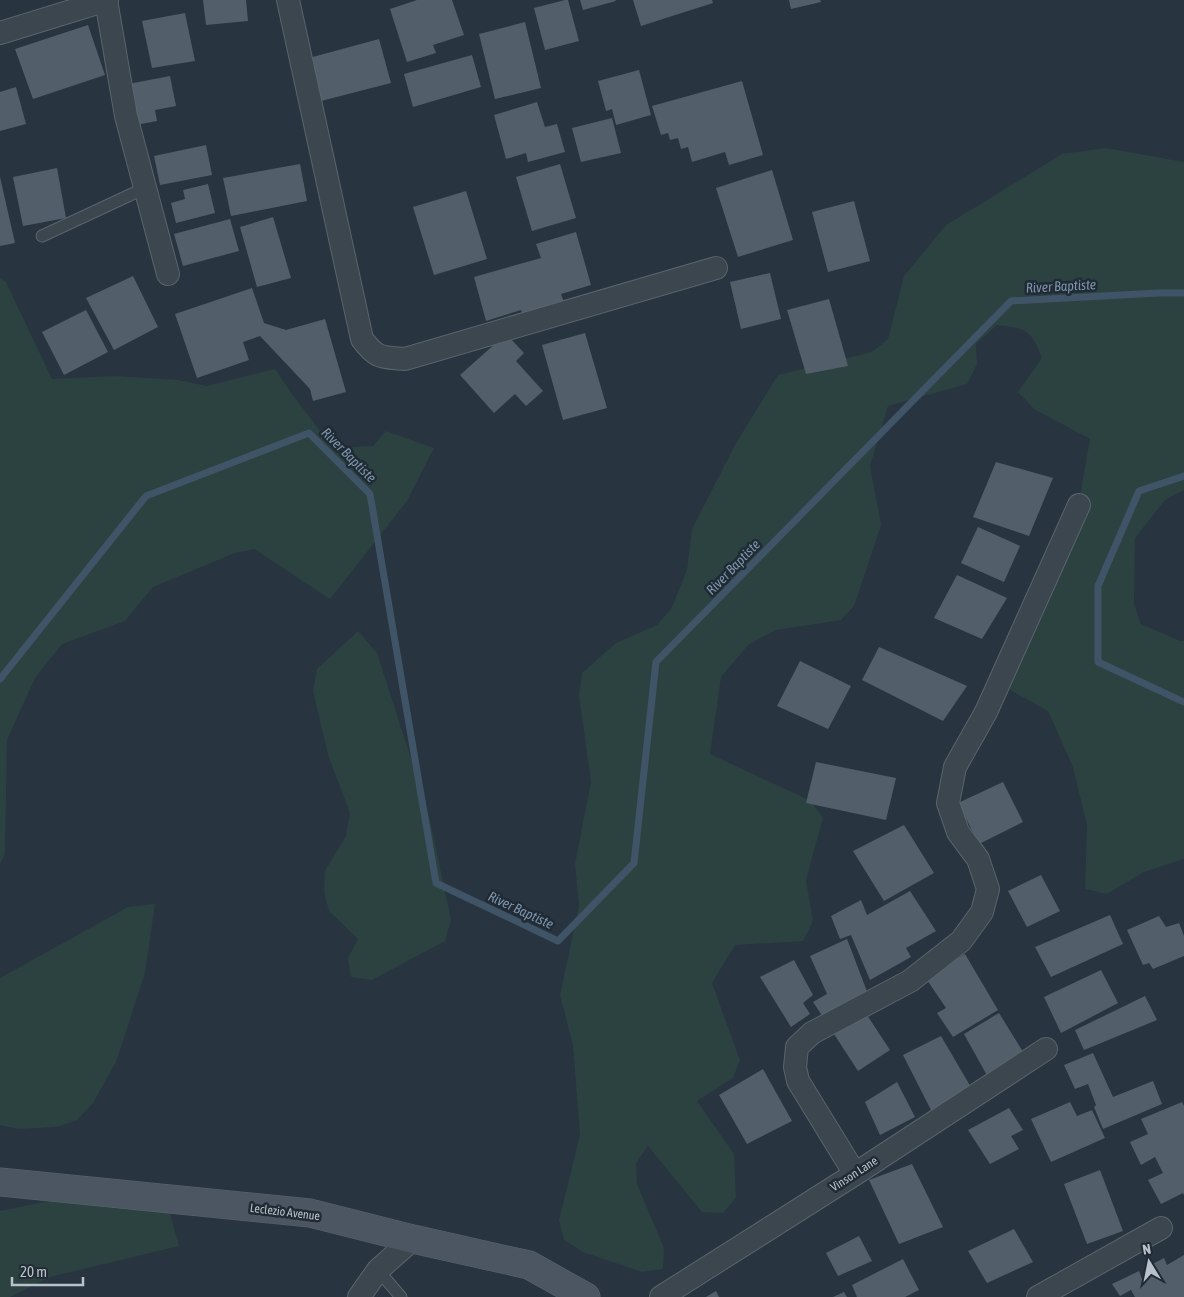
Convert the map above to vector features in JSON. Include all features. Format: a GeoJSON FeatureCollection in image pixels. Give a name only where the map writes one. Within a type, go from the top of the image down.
{"type":"FeatureCollection","features":[{"type":"Feature","properties":{"kind":"main road","name":"Leclezio Avenue"},"geometry":{"type":"LineString","coordinates":[[0,1182],[310,1213],[413,1239],[529,1265],[586,1297]]}},
{"type":"Feature","properties":{"kind":"street"},"geometry":{"type":"LineString","coordinates":[[0,33],[107,0],[126,116],[168,274]]}},
{"type":"Feature","properties":{"kind":"street"},"geometry":{"type":"LineString","coordinates":[[288,0],[362,339],[379,357],[405,359],[716,268]]}},
{"type":"Feature","properties":{"kind":"street"},"geometry":{"type":"LineString","coordinates":[[855,1174],[798,1081],[795,1067],[797,1046],[812,1033],[910,981],[961,942],[982,912],[988,889],[978,859],[958,832],[948,803],[955,767],[986,712],[1079,505]]}},
{"type":"Feature","properties":{"kind":"street","name":"Vinson Lane"},"geometry":{"type":"LineString","coordinates":[[661,1297],[1046,1050]]}},
{"type":"Feature","properties":{"kind":"street"},"geometry":{"type":"LineString","coordinates":[[1038,1297],[1161,1228]]}},
{"type":"Feature","properties":{"kind":"street"},"geometry":{"type":"LineString","coordinates":[[359,1297],[378,1270],[413,1239]]}},
{"type":"Feature","properties":{"kind":"lane"},"geometry":{"type":"LineString","coordinates":[[42,236],[145,188]]}},
{"type":"Feature","properties":{"kind":"lane"},"geometry":{"type":"LineString","coordinates":[[378,1270],[401,1297]]}},
{"type":"Feature","properties":{"kind":"green space"},"geometry":{"type":"Polygon","coordinates":[[[1106,148],[1184,162],[1184,490],[1165,500],[1135,538],[1134,604],[1141,624],[1184,641],[1184,859],[1144,872],[1107,894],[1085,889],[1087,826],[1073,767],[1048,711],[996,682],[1079,502],[1090,439],[1034,409],[1018,392],[1042,358],[1035,341],[1027,332],[1015,327],[997,325],[976,344],[977,364],[967,384],[888,406],[870,466],[881,525],[854,606],[841,620],[776,630],[749,644],[721,677],[710,754],[811,801],[823,818],[806,880],[813,921],[803,941],[735,945],[712,983],[740,1060],[733,1078],[697,1101],[734,1154],[736,1198],[723,1213],[702,1212],[648,1146],[636,1163],[637,1184],[664,1248],[663,1269],[642,1272],[583,1252],[564,1240],[559,1220],[580,1135],[573,1046],[560,995],[579,906],[575,864],[591,782],[579,695],[582,673],[616,643],[657,625],[671,609],[687,570],[692,529],[736,443],[778,375],[872,352],[888,339],[904,276],[946,225],[1062,154],[1106,148]]]}},
{"type":"Feature","properties":{"kind":"green space"},"geometry":{"type":"Polygon","coordinates":[[[0,278],[6,282],[52,379],[114,376],[178,380],[207,386],[275,369],[333,448],[373,446],[386,431],[434,448],[407,501],[330,599],[254,549],[235,553],[153,587],[125,621],[62,644],[35,678],[7,740],[5,854],[0,864],[0,278]]]}},
{"type":"Feature","properties":{"kind":"green space"},"geometry":{"type":"Polygon","coordinates":[[[358,631],[377,653],[428,811],[451,920],[445,941],[372,980],[351,977],[348,958],[358,939],[329,911],[324,892],[325,871],[346,836],[350,813],[328,755],[313,691],[317,669],[358,631]]]}},
{"type":"Feature","properties":{"kind":"green space"},"geometry":{"type":"Polygon","coordinates":[[[155,904],[145,973],[116,1062],[93,1103],[77,1120],[57,1127],[18,1129],[0,1125],[0,978],[128,907],[155,904]]]}},
{"type":"Feature","properties":{"kind":"green space"},"geometry":{"type":"Polygon","coordinates":[[[135,1183],[168,1206],[179,1246],[50,1277],[10,1297],[0,1297],[0,1211],[135,1183]]]}},
{"type":"Feature","properties":{"kind":"building"},"geometry":{"type":"Polygon","coordinates":[[[203,0],[246,0],[248,21],[206,25],[203,0]]]}},
{"type":"Feature","properties":{"kind":"building"},"geometry":{"type":"Polygon","coordinates":[[[417,0],[452,0],[464,35],[433,45],[436,53],[407,62],[390,9],[417,0]]]}},
{"type":"Feature","properties":{"kind":"building"},"geometry":{"type":"Polygon","coordinates":[[[568,0],[579,41],[545,50],[534,8],[568,0]]]}},
{"type":"Feature","properties":{"kind":"building"},"geometry":{"type":"Polygon","coordinates":[[[580,0],[615,0],[616,1],[583,10],[580,0]]]}},
{"type":"Feature","properties":{"kind":"building"},"geometry":{"type":"Polygon","coordinates":[[[633,0],[712,0],[713,3],[641,26],[633,0]]]}},
{"type":"Feature","properties":{"kind":"building"},"geometry":{"type":"Polygon","coordinates":[[[789,0],[820,0],[821,2],[791,9],[789,0]]]}},
{"type":"Feature","properties":{"kind":"building"},"geometry":{"type":"Polygon","coordinates":[[[185,13],[195,61],[152,68],[142,21],[185,13]]]}},
{"type":"Feature","properties":{"kind":"building"},"geometry":{"type":"Polygon","coordinates":[[[525,22],[541,88],[495,99],[479,34],[525,22]]]}},
{"type":"Feature","properties":{"kind":"building"},"geometry":{"type":"Polygon","coordinates":[[[88,25],[105,75],[33,99],[15,49],[88,25]]]}},
{"type":"Feature","properties":{"kind":"building"},"geometry":{"type":"Polygon","coordinates":[[[379,39],[391,83],[321,101],[309,58],[379,39]]]}},
{"type":"Feature","properties":{"kind":"building"},"geometry":{"type":"Polygon","coordinates":[[[472,55],[481,87],[413,107],[404,74],[472,55]]]}},
{"type":"Feature","properties":{"kind":"building"},"geometry":{"type":"Polygon","coordinates":[[[639,70],[651,115],[616,125],[612,109],[606,111],[598,81],[639,70]]]}},
{"type":"Feature","properties":{"kind":"building"},"geometry":{"type":"Polygon","coordinates":[[[170,76],[176,106],[155,110],[157,121],[136,125],[128,84],[170,76]]]}},
{"type":"Feature","properties":{"kind":"building"},"geometry":{"type":"Polygon","coordinates":[[[742,81],[763,155],[729,165],[725,152],[692,162],[688,147],[681,149],[678,138],[670,140],[668,133],[661,135],[652,106],[742,81]]]}},
{"type":"Feature","properties":{"kind":"building"},"geometry":{"type":"Polygon","coordinates":[[[16,87],[26,124],[0,131],[0,92],[16,87]]]}},
{"type":"Feature","properties":{"kind":"building"},"geometry":{"type":"Polygon","coordinates":[[[537,102],[545,127],[557,124],[565,152],[528,162],[526,153],[506,159],[494,115],[537,102]]]}},
{"type":"Feature","properties":{"kind":"building"},"geometry":{"type":"Polygon","coordinates":[[[612,118],[621,153],[581,162],[572,128],[612,118]]]}},
{"type":"Feature","properties":{"kind":"building"},"geometry":{"type":"Polygon","coordinates":[[[206,145],[212,175],[160,185],[154,156],[206,145]]]}},
{"type":"Feature","properties":{"kind":"building"},"geometry":{"type":"Polygon","coordinates":[[[300,164],[307,201],[231,216],[223,178],[300,164]]]}},
{"type":"Feature","properties":{"kind":"building"},"geometry":{"type":"Polygon","coordinates":[[[560,164],[576,218],[532,231],[516,177],[560,164]]]}},
{"type":"Feature","properties":{"kind":"building"},"geometry":{"type":"Polygon","coordinates":[[[57,168],[66,218],[23,226],[13,177],[57,168]]]}},
{"type":"Feature","properties":{"kind":"building"},"geometry":{"type":"Polygon","coordinates":[[[772,170],[793,240],[738,257],[716,188],[772,170]]]}},
{"type":"Feature","properties":{"kind":"building"},"geometry":{"type":"Polygon","coordinates":[[[0,177],[15,243],[0,246],[0,177]]]}},
{"type":"Feature","properties":{"kind":"building"},"geometry":{"type":"Polygon","coordinates":[[[208,184],[215,213],[176,223],[171,203],[185,199],[183,190],[208,184]]]}},
{"type":"Feature","properties":{"kind":"building"},"geometry":{"type":"Polygon","coordinates":[[[466,191],[487,259],[434,275],[413,207],[466,191]]]}},
{"type":"Feature","properties":{"kind":"building"},"geometry":{"type":"Polygon","coordinates":[[[854,201],[870,261],[828,272],[812,212],[854,201]]]}},
{"type":"Feature","properties":{"kind":"building"},"geometry":{"type":"Polygon","coordinates":[[[273,217],[291,278],[257,287],[240,227],[273,217]]]}},
{"type":"Feature","properties":{"kind":"building"},"geometry":{"type":"Polygon","coordinates":[[[230,219],[239,251],[183,266],[174,234],[230,219]]]}},
{"type":"Feature","properties":{"kind":"building"},"geometry":{"type":"Polygon","coordinates":[[[576,232],[591,285],[561,294],[565,305],[523,317],[521,310],[486,321],[474,277],[541,258],[536,244],[576,232]]]}},
{"type":"Feature","properties":{"kind":"building"},"geometry":{"type":"Polygon","coordinates":[[[770,273],[781,319],[741,329],[730,282],[770,273]]]}},
{"type":"Feature","properties":{"kind":"building"},"geometry":{"type":"Polygon","coordinates":[[[133,276],[158,327],[114,350],[86,298],[133,276]]]}},
{"type":"Feature","properties":{"kind":"building"},"geometry":{"type":"Polygon","coordinates":[[[252,288],[264,323],[286,330],[325,319],[346,392],[313,401],[310,389],[260,336],[243,342],[249,360],[197,378],[175,314],[252,288]]]}},
{"type":"Feature","properties":{"kind":"building"},"geometry":{"type":"Polygon","coordinates":[[[829,299],[848,366],[806,374],[787,310],[829,299]]]}},
{"type":"Feature","properties":{"kind":"building"},"geometry":{"type":"Polygon","coordinates":[[[86,310],[108,352],[64,375],[42,332],[86,310]]]}},
{"type":"Feature","properties":{"kind":"building"},"geometry":{"type":"Polygon","coordinates":[[[585,333],[607,408],[563,420],[542,345],[585,333]]]}},
{"type":"Feature","properties":{"kind":"building"},"geometry":{"type":"Polygon","coordinates":[[[506,334],[524,353],[516,361],[543,391],[526,406],[515,394],[494,413],[460,375],[506,334]]]}},
{"type":"Feature","properties":{"kind":"building"},"geometry":{"type":"Polygon","coordinates":[[[996,462],[1053,478],[1029,536],[973,517],[996,462]]]}},
{"type":"Feature","properties":{"kind":"building"},"geometry":{"type":"Polygon","coordinates":[[[978,527],[1020,546],[1004,582],[961,563],[978,527]]]}},
{"type":"Feature","properties":{"kind":"building"},"geometry":{"type":"Polygon","coordinates":[[[957,575],[1007,598],[982,639],[934,618],[957,575]]]}},
{"type":"Feature","properties":{"kind":"building"},"geometry":{"type":"Polygon","coordinates":[[[879,647],[967,686],[943,721],[862,680],[879,647]]]}},
{"type":"Feature","properties":{"kind":"building"},"geometry":{"type":"Polygon","coordinates":[[[800,661],[851,686],[828,729],[777,706],[800,661]]]}},
{"type":"Feature","properties":{"kind":"building"},"geometry":{"type":"Polygon","coordinates":[[[816,762],[896,778],[886,820],[806,803],[816,762]]]}},
{"type":"Feature","properties":{"kind":"building"},"geometry":{"type":"Polygon","coordinates":[[[1003,782],[1023,822],[979,844],[958,803],[1003,782]]]}},
{"type":"Feature","properties":{"kind":"building"},"geometry":{"type":"Polygon","coordinates":[[[904,825],[934,873],[884,901],[853,851],[904,825]]]}},
{"type":"Feature","properties":{"kind":"building"},"geometry":{"type":"Polygon","coordinates":[[[1041,875],[1060,911],[1027,927],[1008,891],[1041,875]]]}},
{"type":"Feature","properties":{"kind":"building"},"geometry":{"type":"Polygon","coordinates":[[[910,891],[936,931],[906,948],[911,957],[870,980],[851,935],[840,939],[831,916],[861,900],[867,915],[910,891]]]}},
{"type":"Feature","properties":{"kind":"building"},"geometry":{"type":"Polygon","coordinates":[[[1110,915],[1123,944],[1051,977],[1035,947],[1110,915]]]}},
{"type":"Feature","properties":{"kind":"building"},"geometry":{"type":"Polygon","coordinates":[[[1159,916],[1166,927],[1179,923],[1184,936],[1184,956],[1153,969],[1149,963],[1143,965],[1127,930],[1159,916]]]}},
{"type":"Feature","properties":{"kind":"building"},"geometry":{"type":"Polygon","coordinates":[[[847,939],[868,994],[825,1020],[813,1002],[827,994],[810,956],[847,939]]]}},
{"type":"Feature","properties":{"kind":"building"},"geometry":{"type":"Polygon","coordinates":[[[965,954],[998,1010],[953,1037],[937,1013],[946,1008],[925,977],[965,954]]]}},
{"type":"Feature","properties":{"kind":"building"},"geometry":{"type":"Polygon","coordinates":[[[794,960],[813,995],[803,1003],[810,1014],[791,1027],[760,977],[794,960]]]}},
{"type":"Feature","properties":{"kind":"building"},"geometry":{"type":"Polygon","coordinates":[[[1101,970],[1118,1003],[1061,1033],[1044,997],[1101,970]]]}},
{"type":"Feature","properties":{"kind":"building"},"geometry":{"type":"Polygon","coordinates":[[[1145,996],[1157,1020],[1084,1050],[1075,1030],[1145,996]]]}},
{"type":"Feature","properties":{"kind":"building"},"geometry":{"type":"Polygon","coordinates":[[[865,1012],[890,1050],[858,1071],[832,1031],[865,1012]]]}},
{"type":"Feature","properties":{"kind":"building"},"geometry":{"type":"Polygon","coordinates":[[[999,1013],[1025,1055],[989,1079],[964,1034],[999,1013]]]}},
{"type":"Feature","properties":{"kind":"building"},"geometry":{"type":"Polygon","coordinates":[[[941,1036],[972,1089],[933,1114],[903,1055],[941,1036]]]}},
{"type":"Feature","properties":{"kind":"building"},"geometry":{"type":"Polygon","coordinates":[[[1093,1053],[1113,1097],[1153,1081],[1162,1104],[1103,1129],[1094,1107],[1096,1105],[1088,1084],[1075,1089],[1064,1065],[1093,1053]]]}},
{"type":"Feature","properties":{"kind":"building"},"geometry":{"type":"Polygon","coordinates":[[[763,1069],[792,1121],[747,1144],[719,1095],[763,1069]]]}},
{"type":"Feature","properties":{"kind":"building"},"geometry":{"type":"Polygon","coordinates":[[[897,1082],[915,1117],[880,1135],[865,1102],[897,1082]]]}},
{"type":"Feature","properties":{"kind":"building"},"geometry":{"type":"Polygon","coordinates":[[[1070,1102],[1077,1116],[1092,1110],[1105,1138],[1051,1162],[1031,1119],[1070,1102]]]}},
{"type":"Feature","properties":{"kind":"building"},"geometry":{"type":"Polygon","coordinates":[[[1182,1102],[1184,1106],[1184,1195],[1183,1193],[1161,1204],[1148,1180],[1163,1173],[1155,1157],[1141,1165],[1130,1142],[1148,1134],[1141,1119],[1182,1102]]]}},
{"type":"Feature","properties":{"kind":"building"},"geometry":{"type":"Polygon","coordinates":[[[1009,1108],[1023,1130],[1011,1136],[1019,1149],[990,1164],[968,1130],[1009,1108]]]}},
{"type":"Feature","properties":{"kind":"building"},"geometry":{"type":"Polygon","coordinates":[[[912,1164],[943,1227],[899,1244],[869,1180],[912,1164]]]}},
{"type":"Feature","properties":{"kind":"building"},"geometry":{"type":"Polygon","coordinates":[[[1100,1170],[1123,1231],[1087,1244],[1064,1184],[1100,1170]]]}},
{"type":"Feature","properties":{"kind":"building"},"geometry":{"type":"Polygon","coordinates":[[[1014,1229],[1033,1262],[987,1283],[968,1251],[1014,1229]]]}},
{"type":"Feature","properties":{"kind":"building"},"geometry":{"type":"Polygon","coordinates":[[[859,1236],[872,1261],[838,1276],[826,1253],[859,1236]]]}},
{"type":"Feature","properties":{"kind":"building"},"geometry":{"type":"Polygon","coordinates":[[[1184,1255],[1184,1297],[1135,1297],[1131,1290],[1120,1296],[1112,1284],[1139,1271],[1143,1282],[1148,1279],[1145,1268],[1164,1258],[1167,1265],[1184,1255]]]}},
{"type":"Feature","properties":{"kind":"building"},"geometry":{"type":"Polygon","coordinates":[[[903,1259],[919,1290],[905,1297],[857,1297],[852,1285],[903,1259]]]}},
{"type":"Feature","properties":{"kind":"building"},"geometry":{"type":"Polygon","coordinates":[[[716,1291],[719,1297],[706,1297],[716,1291]]]}},
{"type":"Feature","properties":{"kind":"building"},"geometry":{"type":"Polygon","coordinates":[[[844,1292],[847,1297],[833,1297],[844,1292]]]}},
{"type":"Feature","properties":{"kind":"waterway","name":"River Baptiste"},"geometry":{"type":"LineString","coordinates":[[0,679],[146,496],[309,433],[370,494],[436,883],[558,941],[634,863],[656,662],[1011,301],[1184,293]]}},
{"type":"Feature","properties":{"kind":"waterway","name":"River Baptiste"},"geometry":{"type":"LineString","coordinates":[[1184,476],[1139,491],[1098,586],[1098,662],[1184,702]]}}]}
